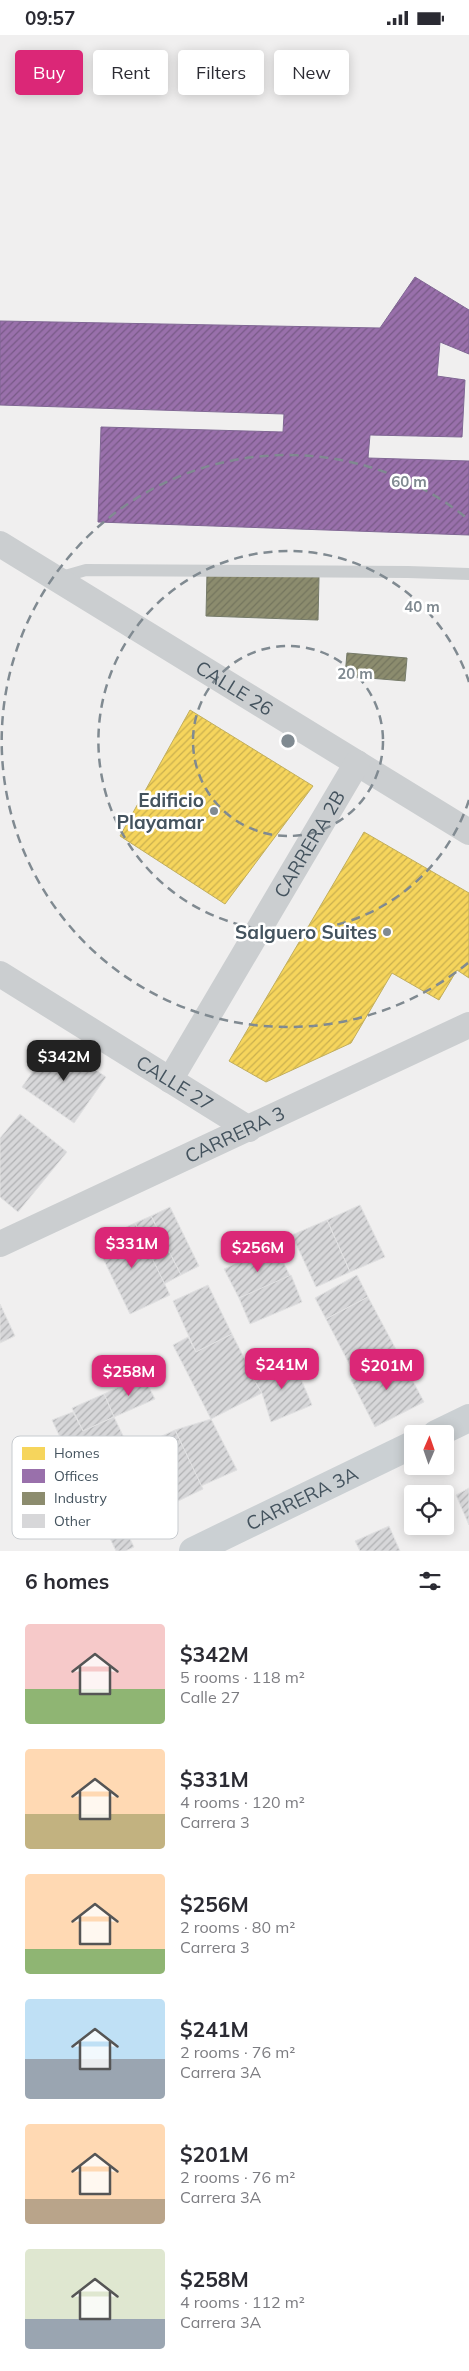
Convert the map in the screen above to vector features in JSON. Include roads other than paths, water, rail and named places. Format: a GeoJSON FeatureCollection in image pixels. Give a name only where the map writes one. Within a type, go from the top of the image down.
{"type":"FeatureCollection","features":[{"type":"Feature","properties":{"kind":"street","name":"CALLE 26"},"geometry":{"type":"LineString","coordinates":[[0,545],[469,832]]}},
{"type":"Feature","properties":{"kind":"street","name":"CARRERA 2B"},"geometry":{"type":"LineString","coordinates":[[170,1080],[357,763]]}},
{"type":"Feature","properties":{"kind":"street","name":"CALLE 27"},"geometry":{"type":"LineString","coordinates":[[0,974],[249,1129]]}},
{"type":"Feature","properties":{"kind":"street","name":"CARRERA 3"},"geometry":{"type":"LineString","coordinates":[[0,1244],[469,1025]]}},
{"type":"Feature","properties":{"kind":"street"},"geometry":{"type":"LineString","coordinates":[[454,1425],[469,1418]]}},
{"type":"Feature","properties":{"kind":"street","name":"CARRERA 3A"},"geometry":{"type":"LineString","coordinates":[[193,1551],[404,1449]]}},
{"type":"Feature","properties":{"kind":"lane"},"geometry":{"type":"LineString","coordinates":[[56,579],[86,570],[408,571],[469,574]]}},
{"type":"Feature","properties":{"kind":"place","name":"Edificio Playamar"},"geometry":{"type":"Point","coordinates":[214,811]}},
{"type":"Feature","properties":{"kind":"place","name":"Salguero Suites"},"geometry":{"type":"Point","coordinates":[387,932]}}]}
